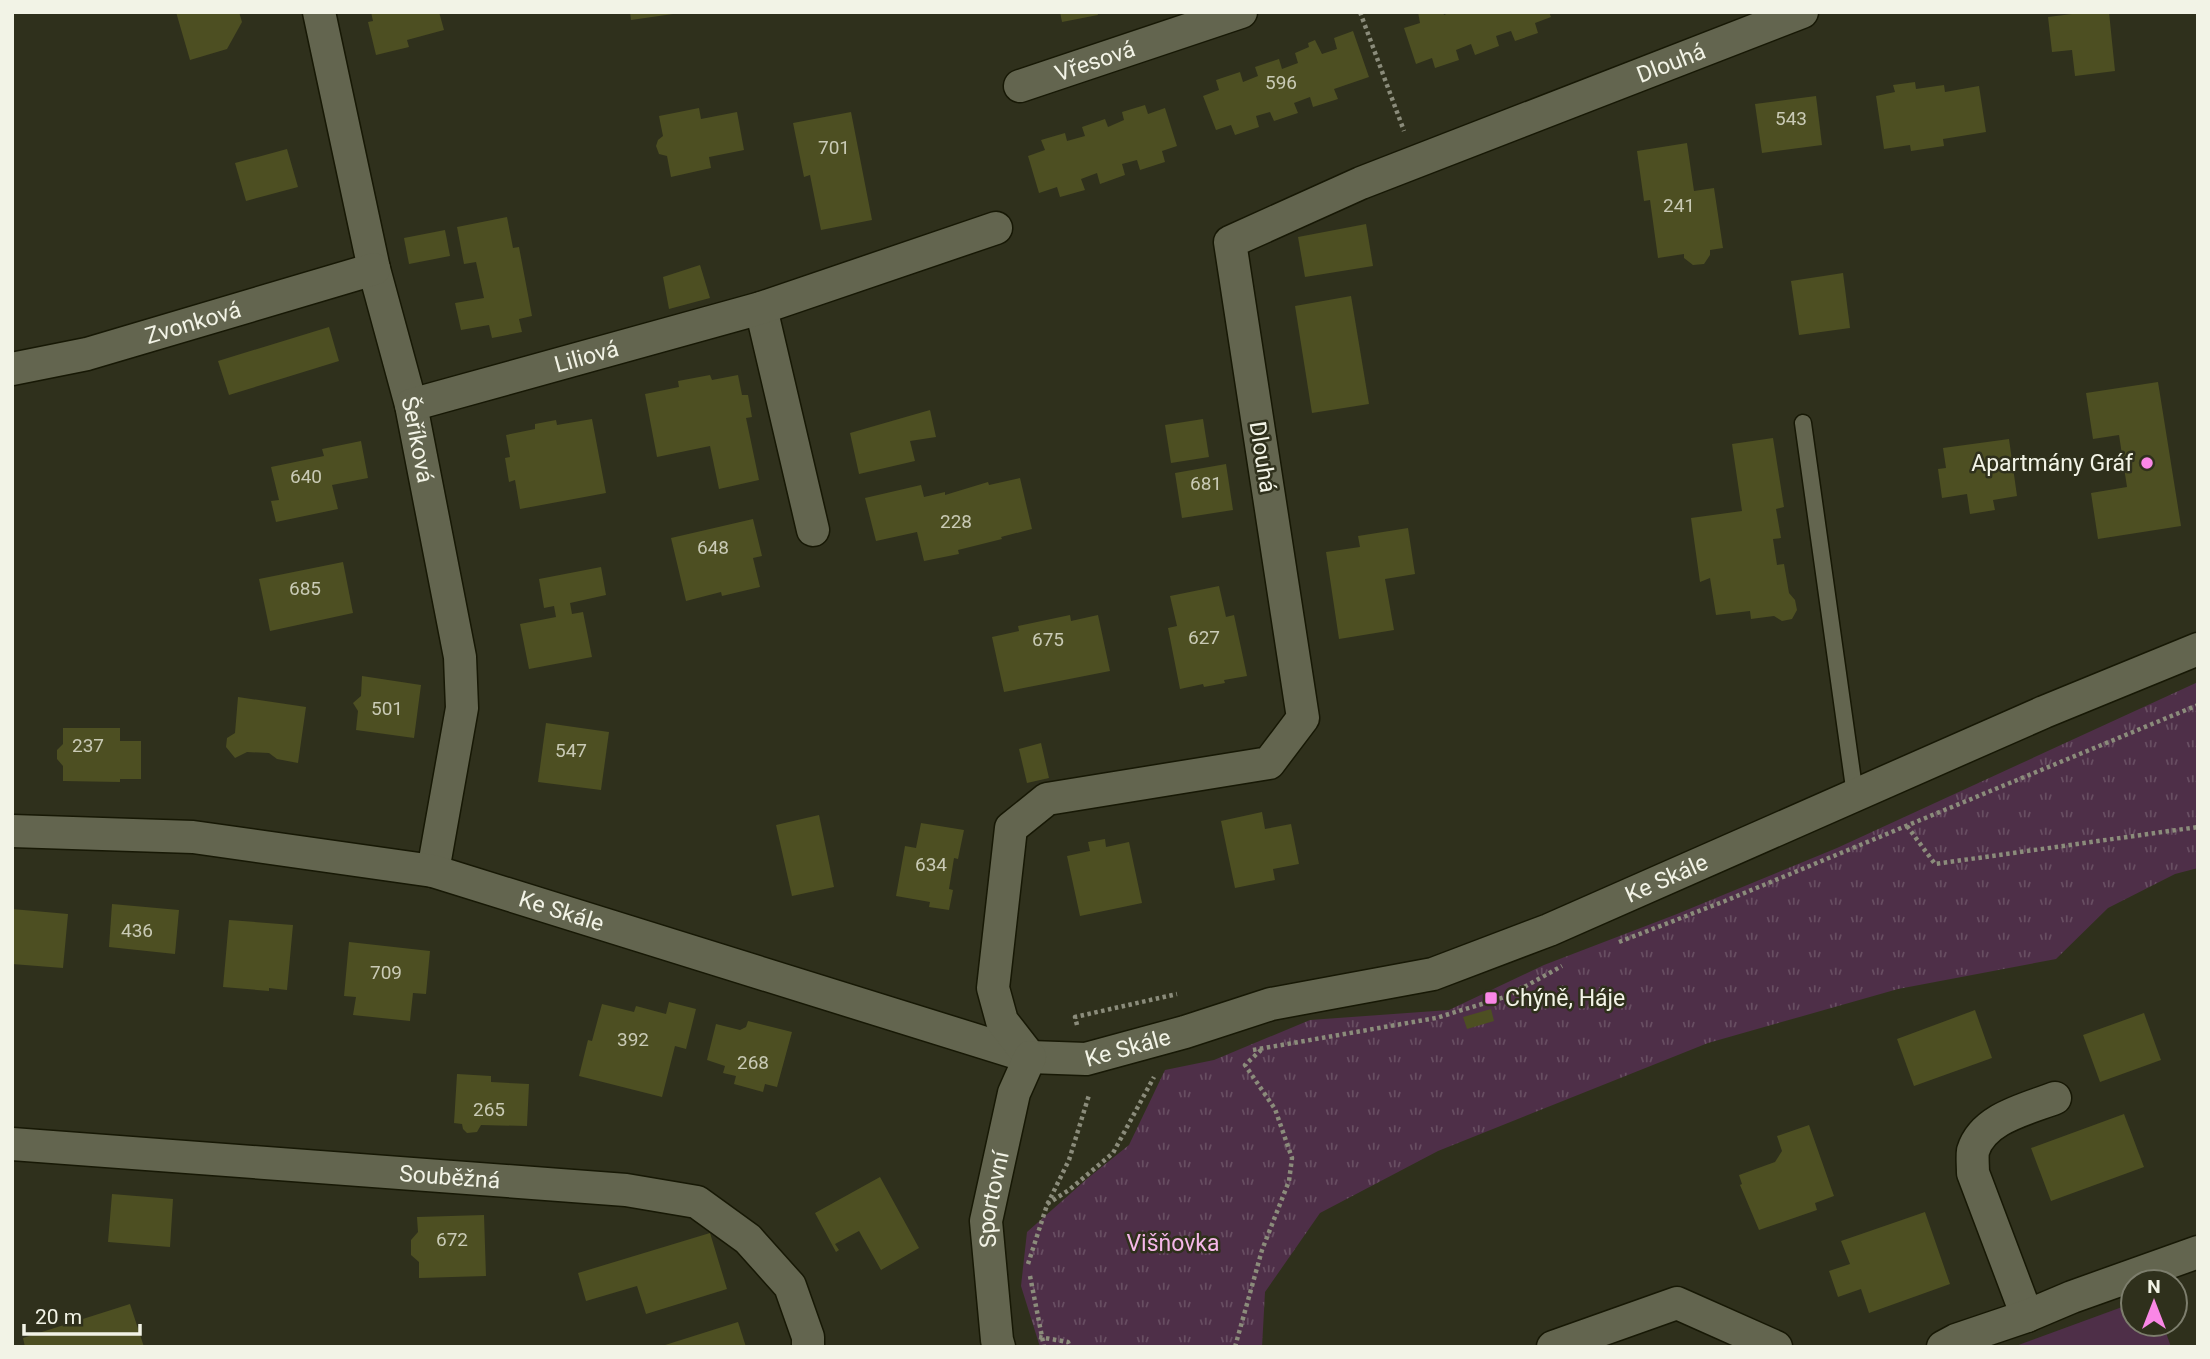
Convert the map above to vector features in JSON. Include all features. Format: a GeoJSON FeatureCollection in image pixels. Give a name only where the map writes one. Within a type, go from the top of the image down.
{"type":"FeatureCollection","features":[{"type":"Feature","properties":{"kind":"street","name":"Šeříková"},"geometry":{"type":"LineString","coordinates":[[319,12],[374,269],[411,405],[460,657],[462,708],[433,871]]}},
{"type":"Feature","properties":{"kind":"street","name":"Vřesová"},"geometry":{"type":"LineString","coordinates":[[1020,86],[1168,25],[1241,12]]}},
{"type":"Feature","properties":{"kind":"street","name":"Dlouhá"},"geometry":{"type":"LineString","coordinates":[[1031,1057],[1002,1021],[993,988],[1011,828],[1047,799],[1269,763],[1303,718],[1230,242],[1415,161],[1802,12]]}},
{"type":"Feature","properties":{"kind":"street","name":"Liliová"},"geometry":{"type":"LineString","coordinates":[[411,405],[761,308],[996,228]]}},
{"type":"Feature","properties":{"kind":"street","name":"Zvonková"},"geometry":{"type":"LineString","coordinates":[[12,369],[87,354],[374,269]]}},
{"type":"Feature","properties":{"kind":"street"},"geometry":{"type":"LineString","coordinates":[[761,308],[813,530]]}},
{"type":"Feature","properties":{"kind":"street","name":"Ke Skále"},"geometry":{"type":"LineString","coordinates":[[12,831],[193,837],[433,871],[1031,1057],[1086,1059],[1185,1032],[1271,1004],[1433,974],[1549,930],[2044,712],[2198,649]]}},
{"type":"Feature","properties":{"kind":"street","name":"Sportovní"},"geometry":{"type":"LineString","coordinates":[[999,1347],[986,1221],[1014,1093],[1031,1057]]}},
{"type":"Feature","properties":{"kind":"street"},"geometry":{"type":"LineString","coordinates":[[2027,1316],[1973,1173],[1973,1152],[1982,1134],[2001,1119],[2055,1098]]}},
{"type":"Feature","properties":{"kind":"street","name":"Souběžná"},"geometry":{"type":"LineString","coordinates":[[12,1144],[626,1190],[697,1202],[748,1239],[790,1286],[808,1337],[808,1347]]}},
{"type":"Feature","properties":{"kind":"street"},"geometry":{"type":"LineString","coordinates":[[1943,1347],[2198,1252]]}},
{"type":"Feature","properties":{"kind":"street"},"geometry":{"type":"LineString","coordinates":[[1553,1347],[1677,1303],[1776,1347]]}},
{"type":"Feature","properties":{"kind":"lane"},"geometry":{"type":"LineString","coordinates":[[1803,423],[1854,796]]}},
{"type":"Feature","properties":{"kind":"path"},"geometry":{"type":"LineString","coordinates":[[1360,12],[1415,161]]}},
{"type":"Feature","properties":{"kind":"path"},"geometry":{"type":"LineString","coordinates":[[1907,826],[1935,864],[2198,827]]}},
{"type":"Feature","properties":{"kind":"path"},"geometry":{"type":"LineString","coordinates":[[1235,1347],[1262,1250],[1289,1181],[1292,1158],[1275,1109],[1245,1065],[1262,1049]]}},
{"type":"Feature","properties":{"kind":"path"},"geometry":{"type":"LineString","coordinates":[[1044,1347],[1028,1264],[1047,1205],[1069,1160],[1092,1086],[1086,1059]]}},
{"type":"Feature","properties":{"kind":"path"},"geometry":{"type":"LineString","coordinates":[[1047,1205],[1113,1153],[1158,1070]]}},
{"type":"Feature","properties":{"kind":"green space","name":"Višňovka"},"geometry":{"type":"Polygon","coordinates":[[[2198,682],[2198,868],[2175,874],[2108,908],[2056,959],[1898,989],[1708,1043],[1438,1151],[1320,1213],[1265,1292],[1262,1347],[1040,1347],[1021,1286],[1027,1232],[1129,1145],[1165,1070],[1214,1060],[1310,1020],[1449,1010],[1544,965],[1837,848],[2198,682]]]}},
{"type":"Feature","properties":{"kind":"green space"},"geometry":{"type":"Polygon","coordinates":[[[2119,1308],[2119,1338],[2168,1338],[2171,1347],[2013,1347],[2119,1308]]]}},
{"type":"Feature","properties":{"kind":"building"},"geometry":{"type":"Polygon","coordinates":[[[176,12],[239,12],[242,22],[227,49],[190,60],[176,12]]]}},
{"type":"Feature","properties":{"kind":"building"},"geometry":{"type":"Polygon","coordinates":[[[371,12],[439,12],[444,30],[407,40],[409,47],[376,55],[368,22],[373,21],[371,12]]]}},
{"type":"Feature","properties":{"kind":"building"},"geometry":{"type":"Polygon","coordinates":[[[630,12],[673,12],[673,14],[631,20],[630,12]]]}},
{"type":"Feature","properties":{"kind":"building"},"geometry":{"type":"Polygon","coordinates":[[[1060,12],[1097,12],[1098,15],[1062,22],[1060,12]]]}},
{"type":"Feature","properties":{"kind":"building"},"geometry":{"type":"Polygon","coordinates":[[[1418,12],[1443,12],[1444,15],[1451,12],[1549,12],[1551,17],[1535,23],[1538,33],[1515,41],[1511,31],[1496,36],[1499,46],[1475,55],[1471,44],[1456,50],[1459,60],[1435,68],[1432,58],[1416,64],[1404,28],[1420,23],[1418,12]]]}},
{"type":"Feature","properties":{"kind":"building"},"geometry":{"type":"Polygon","coordinates":[[[2109,12],[2115,71],[2075,76],[2072,50],[2052,52],[2048,17],[2109,12]]]}},
{"type":"Feature","properties":{"kind":"building"},"geometry":{"type":"Polygon","coordinates":[[[1353,31],[1369,77],[1334,89],[1338,99],[1313,107],[1310,97],[1294,103],[1298,113],[1274,121],[1270,112],[1256,116],[1259,127],[1235,135],[1231,125],[1216,130],[1203,96],[1219,90],[1216,80],[1240,72],[1243,82],[1258,76],[1255,67],[1279,59],[1282,69],[1298,63],[1295,53],[1309,47],[1308,43],[1315,40],[1322,54],[1337,49],[1334,38],[1353,31]]]}},
{"type":"Feature","properties":{"kind":"building"},"geometry":{"type":"Polygon","coordinates":[[[1915,82],[1916,89],[1944,85],[1945,92],[1979,86],[1986,132],[1943,139],[1944,146],[1911,151],[1910,145],[1884,149],[1876,96],[1895,92],[1893,85],[1915,82]]]}},
{"type":"Feature","properties":{"kind":"building"},"geometry":{"type":"Polygon","coordinates":[[[1816,96],[1822,145],[1762,153],[1755,104],[1816,96]]]}},
{"type":"Feature","properties":{"kind":"building"},"geometry":{"type":"Polygon","coordinates":[[[1145,105],[1148,114],[1165,108],[1177,146],[1162,151],[1165,162],[1140,170],[1137,160],[1122,164],[1125,175],[1100,184],[1097,173],[1081,179],[1085,190],[1060,197],[1057,187],[1039,193],[1028,156],[1045,150],[1041,140],[1065,133],[1067,141],[1085,136],[1082,127],[1105,119],[1108,127],[1124,120],[1122,112],[1145,105]]]}},
{"type":"Feature","properties":{"kind":"building"},"geometry":{"type":"Polygon","coordinates":[[[699,108],[701,119],[737,112],[744,150],[709,157],[711,168],[671,177],[667,156],[659,154],[656,146],[663,136],[659,116],[699,108]]]}},
{"type":"Feature","properties":{"kind":"building"},"geometry":{"type":"Polygon","coordinates":[[[851,112],[872,220],[821,230],[810,175],[804,177],[793,123],[851,112]]]}},
{"type":"Feature","properties":{"kind":"building"},"geometry":{"type":"Polygon","coordinates":[[[1687,143],[1694,191],[1714,188],[1723,248],[1710,250],[1704,264],[1693,265],[1684,258],[1684,254],[1658,258],[1650,200],[1644,201],[1637,151],[1687,143]]]}},
{"type":"Feature","properties":{"kind":"building"},"geometry":{"type":"Polygon","coordinates":[[[287,149],[298,187],[246,201],[235,163],[287,149]]]}},
{"type":"Feature","properties":{"kind":"building"},"geometry":{"type":"Polygon","coordinates":[[[507,217],[513,248],[519,247],[532,316],[519,319],[522,332],[492,338],[489,325],[461,330],[455,303],[484,298],[476,262],[464,264],[457,227],[507,217]]]}},
{"type":"Feature","properties":{"kind":"building"},"geometry":{"type":"Polygon","coordinates":[[[1366,224],[1373,266],[1305,277],[1298,237],[1366,224]]]}},
{"type":"Feature","properties":{"kind":"building"},"geometry":{"type":"Polygon","coordinates":[[[445,230],[450,256],[409,264],[404,238],[445,230]]]}},
{"type":"Feature","properties":{"kind":"building"},"geometry":{"type":"Polygon","coordinates":[[[700,265],[710,298],[669,309],[663,277],[700,265]]]}},
{"type":"Feature","properties":{"kind":"building"},"geometry":{"type":"Polygon","coordinates":[[[1843,273],[1850,328],[1799,335],[1791,281],[1843,273]]]}},
{"type":"Feature","properties":{"kind":"building"},"geometry":{"type":"Polygon","coordinates":[[[1351,296],[1369,404],[1312,413],[1295,306],[1351,296]]]}},
{"type":"Feature","properties":{"kind":"building"},"geometry":{"type":"Polygon","coordinates":[[[329,327],[339,361],[229,395],[218,361],[329,327]]]}},
{"type":"Feature","properties":{"kind":"building"},"geometry":{"type":"Polygon","coordinates":[[[710,375],[712,380],[738,375],[742,395],[748,395],[752,417],[746,418],[759,480],[719,489],[710,446],[657,457],[645,394],[679,387],[678,381],[710,375]]]}},
{"type":"Feature","properties":{"kind":"building","name":"Apartmány Gráf"},"geometry":{"type":"Polygon","coordinates":[[[2158,382],[2181,526],[2098,539],[2091,493],[2127,487],[2119,435],[2093,439],[2086,393],[2158,382]]]}},
{"type":"Feature","properties":{"kind":"building"},"geometry":{"type":"Polygon","coordinates":[[[930,410],[936,437],[910,441],[915,461],[859,474],[850,433],[930,410]]]}},
{"type":"Feature","properties":{"kind":"building"},"geometry":{"type":"Polygon","coordinates":[[[592,419],[606,493],[520,509],[515,480],[509,482],[505,458],[510,457],[506,435],[535,429],[535,424],[556,420],[557,425],[592,419]]]}},
{"type":"Feature","properties":{"kind":"building"},"geometry":{"type":"Polygon","coordinates":[[[1203,419],[1209,457],[1171,463],[1165,425],[1203,419]]]}},
{"type":"Feature","properties":{"kind":"building"},"geometry":{"type":"Polygon","coordinates":[[[1773,438],[1784,507],[1776,509],[1781,538],[1773,539],[1777,565],[1784,564],[1789,593],[1795,600],[1797,610],[1792,619],[1782,621],[1774,616],[1751,619],[1750,611],[1716,615],[1710,578],[1700,582],[1691,518],[1742,511],[1732,444],[1773,438]]]}},
{"type":"Feature","properties":{"kind":"building"},"geometry":{"type":"Polygon","coordinates":[[[2009,439],[2017,496],[1993,500],[1995,510],[1970,514],[1967,494],[1942,498],[1938,469],[1946,468],[1943,448],[2009,439]]]}},
{"type":"Feature","properties":{"kind":"building"},"geometry":{"type":"Polygon","coordinates":[[[361,441],[368,478],[332,485],[338,509],[276,522],[271,501],[279,500],[271,467],[324,456],[322,449],[361,441]]]}},
{"type":"Feature","properties":{"kind":"building"},"geometry":{"type":"Polygon","coordinates":[[[1226,464],[1233,510],[1182,518],[1175,473],[1226,464]]]}},
{"type":"Feature","properties":{"kind":"building"},"geometry":{"type":"Polygon","coordinates":[[[1020,478],[1032,529],[958,550],[959,554],[924,561],[917,532],[876,541],[865,498],[921,485],[924,497],[945,492],[945,495],[988,482],[989,485],[1020,478]]]}},
{"type":"Feature","properties":{"kind":"building"},"geometry":{"type":"Polygon","coordinates":[[[753,519],[762,556],[753,558],[760,587],[722,596],[721,592],[686,601],[671,538],[753,519]]]}},
{"type":"Feature","properties":{"kind":"building"},"geometry":{"type":"Polygon","coordinates":[[[1408,528],[1415,574],[1385,579],[1394,630],[1339,639],[1326,552],[1360,547],[1358,536],[1408,528]]]}},
{"type":"Feature","properties":{"kind":"building"},"geometry":{"type":"Polygon","coordinates":[[[343,562],[353,613],[270,631],[259,579],[343,562]]]}},
{"type":"Feature","properties":{"kind":"building"},"geometry":{"type":"Polygon","coordinates":[[[601,567],[606,595],[570,603],[572,614],[583,612],[592,657],[529,669],[520,624],[556,617],[554,606],[544,608],[539,579],[601,567]]]}},
{"type":"Feature","properties":{"kind":"building"},"geometry":{"type":"Polygon","coordinates":[[[1219,586],[1226,617],[1234,615],[1247,676],[1224,680],[1225,683],[1180,689],[1168,628],[1177,626],[1170,596],[1219,586]]]}},
{"type":"Feature","properties":{"kind":"building"},"geometry":{"type":"Polygon","coordinates":[[[1070,615],[1071,621],[1098,615],[1110,671],[1004,692],[992,637],[1019,631],[1018,626],[1070,615]]]}},
{"type":"Feature","properties":{"kind":"building"},"geometry":{"type":"Polygon","coordinates":[[[362,676],[421,685],[414,738],[356,730],[358,711],[353,703],[361,696],[362,676]]]}},
{"type":"Feature","properties":{"kind":"building"},"geometry":{"type":"Polygon","coordinates":[[[238,697],[306,707],[298,763],[277,759],[269,753],[247,752],[235,758],[226,747],[227,738],[235,733],[238,697]]]}},
{"type":"Feature","properties":{"kind":"building"},"geometry":{"type":"Polygon","coordinates":[[[546,723],[609,732],[601,790],[538,782],[546,723]]]}},
{"type":"Feature","properties":{"kind":"building"},"geometry":{"type":"Polygon","coordinates":[[[63,728],[120,728],[120,741],[141,741],[141,779],[120,779],[120,782],[63,781],[63,766],[57,759],[57,750],[63,744],[63,728]]]}},
{"type":"Feature","properties":{"kind":"building"},"geometry":{"type":"Polygon","coordinates":[[[1041,743],[1049,778],[1027,783],[1019,749],[1041,743]]]}},
{"type":"Feature","properties":{"kind":"building"},"geometry":{"type":"Polygon","coordinates":[[[1262,812],[1265,829],[1291,824],[1299,864],[1273,869],[1275,880],[1235,888],[1221,821],[1262,812]]]}},
{"type":"Feature","properties":{"kind":"building"},"geometry":{"type":"Polygon","coordinates":[[[819,815],[834,887],[792,896],[776,825],[819,815]]]}},
{"type":"Feature","properties":{"kind":"building"},"geometry":{"type":"Polygon","coordinates":[[[921,823],[964,830],[958,859],[954,858],[949,910],[929,907],[930,902],[896,896],[905,846],[916,848],[921,823]]]}},
{"type":"Feature","properties":{"kind":"building"},"geometry":{"type":"Polygon","coordinates":[[[1105,839],[1106,847],[1129,842],[1142,903],[1080,916],[1067,856],[1090,851],[1088,842],[1105,839]]]}},
{"type":"Feature","properties":{"kind":"building"},"geometry":{"type":"Polygon","coordinates":[[[112,904],[179,910],[175,954],[109,947],[112,904]]]}},
{"type":"Feature","properties":{"kind":"building"},"geometry":{"type":"Polygon","coordinates":[[[12,909],[68,914],[63,968],[12,964],[12,909]]]}},
{"type":"Feature","properties":{"kind":"building"},"geometry":{"type":"Polygon","coordinates":[[[229,920],[293,925],[287,990],[223,987],[229,920]]]}},
{"type":"Feature","properties":{"kind":"building"},"geometry":{"type":"Polygon","coordinates":[[[349,942],[430,951],[426,994],[413,993],[410,1021],[353,1015],[356,997],[344,996],[349,942]]]}},
{"type":"Feature","properties":{"kind":"building"},"geometry":{"type":"Polygon","coordinates":[[[669,1002],[696,1009],[686,1049],[675,1046],[662,1097],[579,1076],[588,1040],[592,1041],[602,1004],[634,1012],[636,1006],[666,1014],[669,1002]]]}},
{"type":"Feature","properties":{"kind":"building"},"geometry":{"type":"Polygon","coordinates":[[[1491,1009],[1494,1021],[1467,1029],[1463,1017],[1491,1009]]]}},
{"type":"Feature","properties":{"kind":"building"},"geometry":{"type":"Polygon","coordinates":[[[1975,1010],[1992,1058],[1914,1086],[1897,1039],[1975,1010]]]}},
{"type":"Feature","properties":{"kind":"building"},"geometry":{"type":"Polygon","coordinates":[[[2144,1013],[2161,1060],[2100,1082],[2083,1035],[2144,1013]]]}},
{"type":"Feature","properties":{"kind":"building"},"geometry":{"type":"Polygon","coordinates":[[[748,1021],[792,1032],[777,1087],[765,1084],[763,1092],[734,1084],[736,1076],[723,1073],[725,1066],[707,1060],[716,1024],[740,1030],[746,1027],[748,1021]]]}},
{"type":"Feature","properties":{"kind":"building"},"geometry":{"type":"Polygon","coordinates":[[[457,1074],[491,1076],[491,1082],[529,1084],[527,1126],[481,1125],[477,1132],[467,1133],[462,1124],[454,1123],[457,1074]]]}},
{"type":"Feature","properties":{"kind":"building"},"geometry":{"type":"Polygon","coordinates":[[[2124,1114],[2144,1167],[2051,1201],[2031,1148],[2124,1114]]]}},
{"type":"Feature","properties":{"kind":"building"},"geometry":{"type":"Polygon","coordinates":[[[1809,1125],[1834,1196],[1815,1203],[1817,1210],[1759,1230],[1740,1185],[1739,1175],[1775,1162],[1782,1151],[1777,1136],[1809,1125]]]}},
{"type":"Feature","properties":{"kind":"building"},"geometry":{"type":"Polygon","coordinates":[[[880,1177],[919,1248],[881,1270],[859,1231],[835,1244],[839,1250],[836,1252],[815,1213],[880,1177]]]}},
{"type":"Feature","properties":{"kind":"building"},"geometry":{"type":"Polygon","coordinates":[[[112,1194],[173,1199],[170,1247],[108,1242],[112,1194]]]}},
{"type":"Feature","properties":{"kind":"building"},"geometry":{"type":"Polygon","coordinates":[[[1925,1212],[1950,1284],[1869,1313],[1861,1289],[1838,1297],[1829,1271],[1850,1264],[1841,1241],[1925,1212]]]}},
{"type":"Feature","properties":{"kind":"building"},"geometry":{"type":"Polygon","coordinates":[[[484,1215],[486,1276],[419,1278],[419,1262],[411,1255],[411,1240],[418,1232],[417,1217],[484,1215]]]}},
{"type":"Feature","properties":{"kind":"building"},"geometry":{"type":"Polygon","coordinates":[[[710,1233],[727,1289],[646,1314],[637,1286],[586,1301],[578,1273],[710,1233]]]}},
{"type":"Feature","properties":{"kind":"building"},"geometry":{"type":"Polygon","coordinates":[[[130,1304],[144,1347],[25,1347],[23,1338],[130,1304]]]}},
{"type":"Feature","properties":{"kind":"building"},"geometry":{"type":"Polygon","coordinates":[[[738,1322],[746,1347],[662,1347],[662,1346],[738,1322]]]}},
{"type":"Feature","properties":{"kind":"place","name":"Apartmány Gráf"},"geometry":{"type":"Point","coordinates":[2147,463]}},
{"type":"Feature","properties":{"kind":"place","name":"Chýně, Háje"},"geometry":{"type":"Point","coordinates":[1491,998]}}]}
